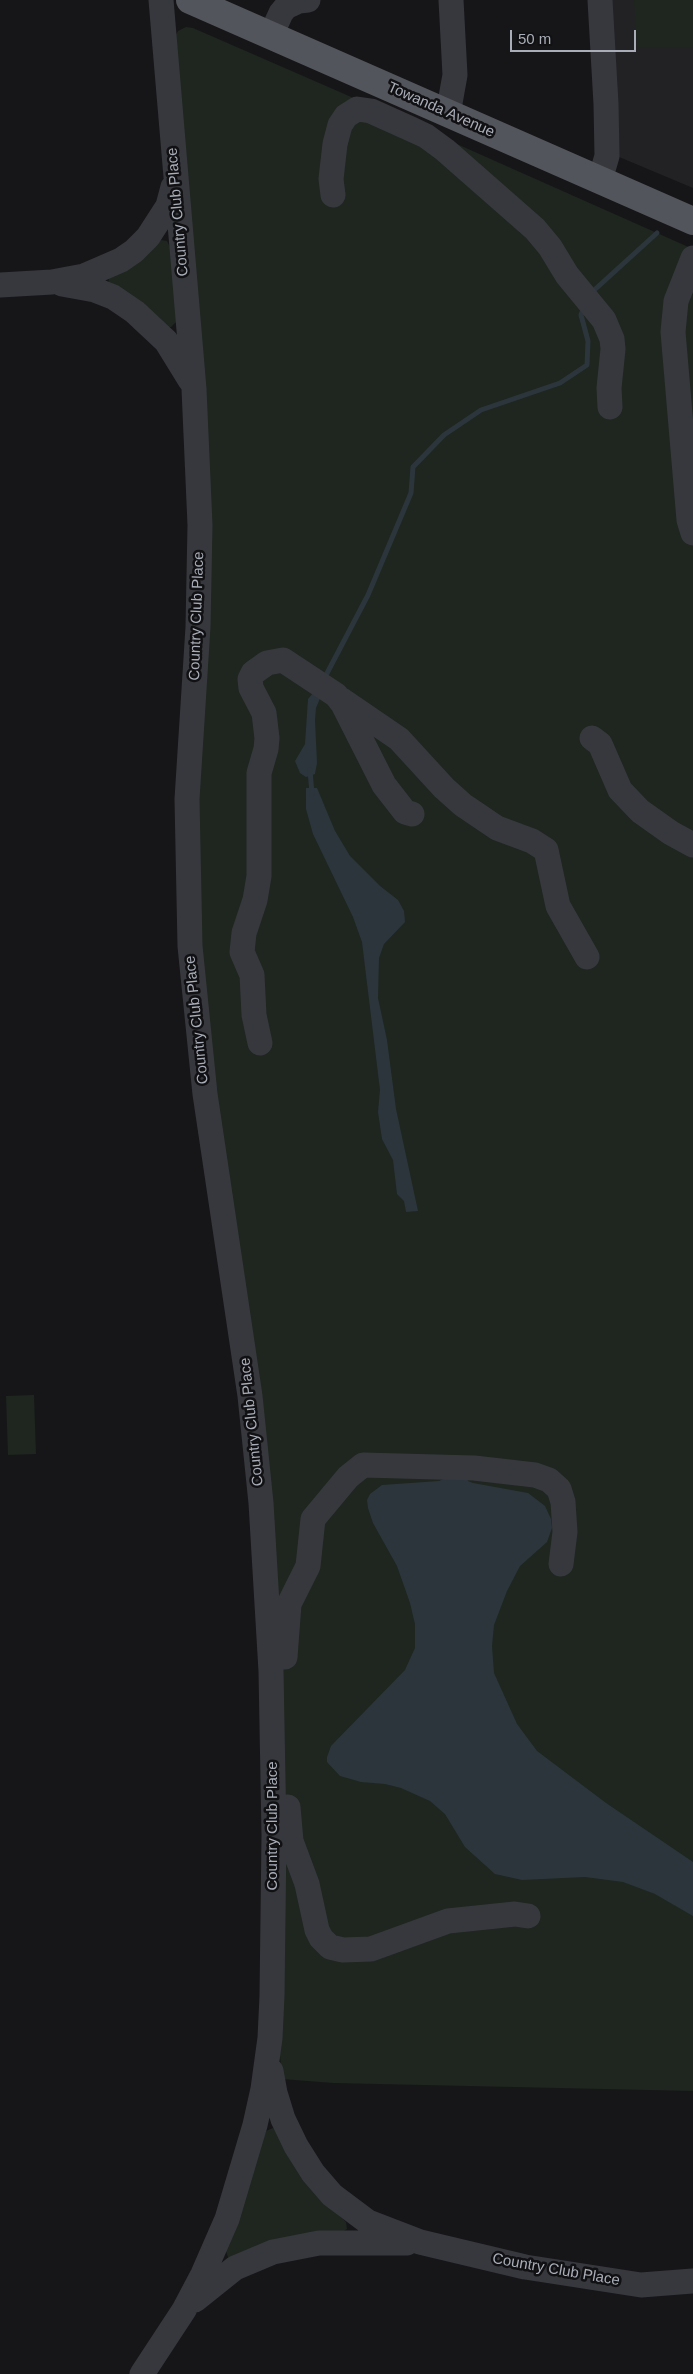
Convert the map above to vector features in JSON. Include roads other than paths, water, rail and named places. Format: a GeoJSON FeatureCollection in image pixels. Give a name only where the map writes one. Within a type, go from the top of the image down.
{"type":"FeatureCollection","features":[{"type":"Feature","properties":{"kind":"main road","name":"Towanda Avenue"},"geometry":{"type":"LineString","coordinates":[[190,0],[693,221]]}},
{"type":"Feature","properties":{"kind":"street","name":"Country Club Place"},"geometry":{"type":"LineString","coordinates":[[142,2374],[184,2310],[211,2256],[241,2177],[263,2090],[270,2038],[272,1996],[274,1835],[271,1671],[261,1503],[250,1396],[205,1094],[190,946],[187,798],[198,627],[200,525],[194,388],[175,176],[162,0]]}},
{"type":"Feature","properties":{"kind":"street"},"geometry":{"type":"LineString","coordinates":[[271,35],[280,13],[292,3],[305,0]]}},
{"type":"Feature","properties":{"kind":"street"},"geometry":{"type":"LineString","coordinates":[[448,114],[455,74],[451,0]]}},
{"type":"Feature","properties":{"kind":"street"},"geometry":{"type":"LineString","coordinates":[[600,0],[606,112],[606,156],[600,180]]}},
{"type":"Feature","properties":{"kind":"street"},"geometry":{"type":"LineString","coordinates":[[333,195],[332,179],[335,144],[340,125],[346,116],[353,111],[363,109],[371,111],[426,136],[466,167],[535,229],[579,290],[604,320],[612,339],[608,399],[610,407]]}},
{"type":"Feature","properties":{"kind":"street"},"geometry":{"type":"LineString","coordinates":[[0,285],[52,282],[84,276],[121,260],[134,252],[148,237],[168,206],[175,176]]}},
{"type":"Feature","properties":{"kind":"street"},"geometry":{"type":"LineString","coordinates":[[693,258],[676,301],[673,332],[689,520],[693,533]]}},
{"type":"Feature","properties":{"kind":"street"},"geometry":{"type":"LineString","coordinates":[[52,282],[95,290],[113,297],[135,312],[166,341],[179,359],[194,388]]}},
{"type":"Feature","properties":{"kind":"street"},"geometry":{"type":"LineString","coordinates":[[260,1043],[254,1015],[252,975],[242,952],[244,932],[255,900],[258,876],[258,773],[266,749],[267,738],[264,713],[251,688],[250,679],[257,667],[283,660],[399,739],[444,788],[463,805],[496,828],[532,841],[546,850],[558,906],[587,957]]}},
{"type":"Feature","properties":{"kind":"street"},"geometry":{"type":"LineString","coordinates":[[328,690],[343,704],[384,785],[405,812],[412,814]]}},
{"type":"Feature","properties":{"kind":"street"},"geometry":{"type":"LineString","coordinates":[[592,738],[600,744],[614,781],[627,798],[640,811],[671,833],[693,845]]}},
{"type":"Feature","properties":{"kind":"street"},"geometry":{"type":"LineString","coordinates":[[528,1916],[515,1914],[448,1921],[386,1944],[356,1950],[330,1947],[321,1938],[315,1922],[307,1884],[291,1841],[286,1718],[287,1616],[292,1594],[308,1566],[313,1519],[348,1477],[363,1465],[474,1468],[535,1475],[549,1480],[559,1489],[563,1502],[565,1532],[561,1564]]}},
{"type":"Feature","properties":{"kind":"street","name":"Country Club Place"},"geometry":{"type":"LineString","coordinates":[[270,2038],[272,2075],[280,2110],[296,2146],[313,2172],[332,2195],[368,2222],[420,2242],[525,2268],[640,2285],[693,2281]]}},
{"type":"Feature","properties":{"kind":"street","name":"Country Club Place"},"geometry":{"type":"LineString","coordinates":[[184,2310],[209,2287],[235,2268],[274,2252],[319,2243],[420,2242]]}},
{"type":"Feature","properties":{"kind":"waterway"},"geometry":{"type":"LineString","coordinates":[[591,293],[657,233]]}},
{"type":"Feature","properties":{"kind":"waterway"},"geometry":{"type":"LineString","coordinates":[[324,679],[368,595],[411,493],[413,467],[444,435],[481,410],[560,383],[587,365],[588,341],[581,315],[584,307]]}},
{"type":"Feature","properties":{"kind":"waterway"},"geometry":{"type":"LineString","coordinates":[[310,770],[312,794]]}}]}
